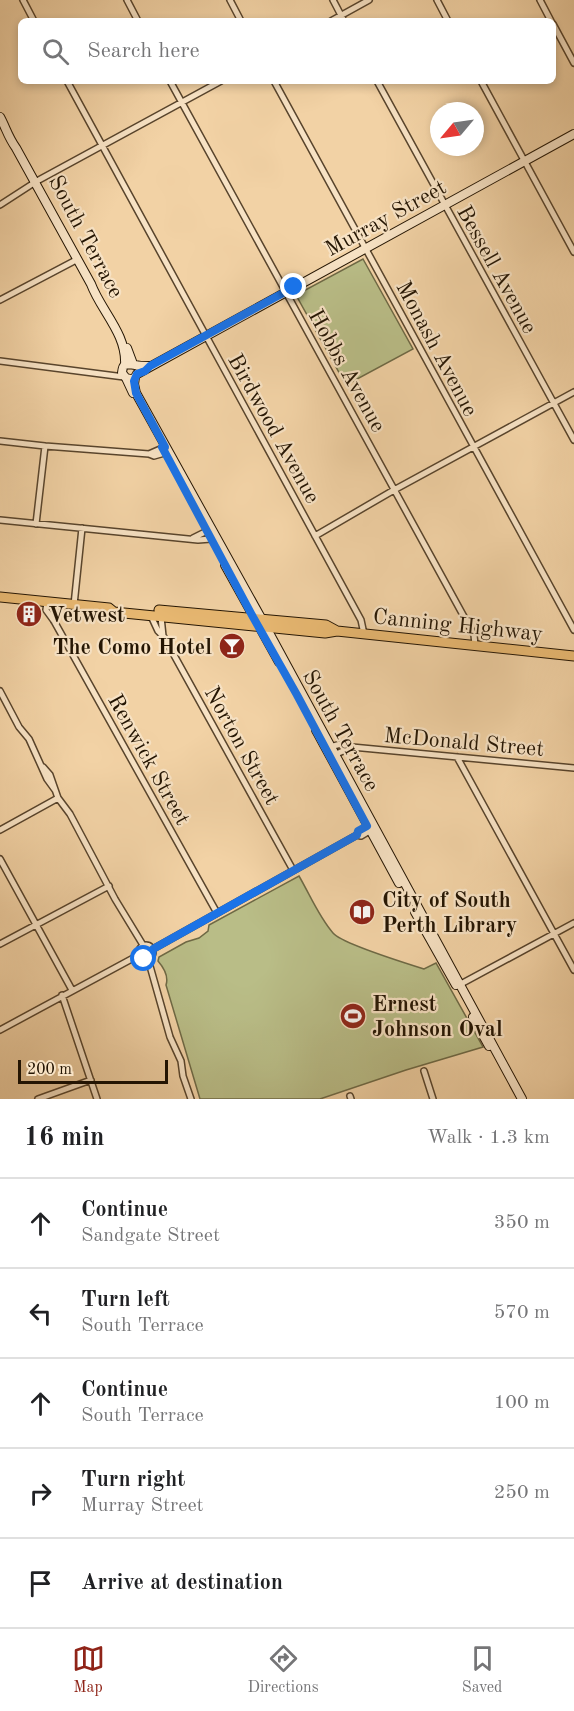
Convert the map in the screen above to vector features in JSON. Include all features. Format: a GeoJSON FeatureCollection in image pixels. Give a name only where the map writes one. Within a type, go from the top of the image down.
{"type":"FeatureCollection","features":[{"type":"Feature","properties":{"kind":"highway","name":"Canning Highway"},"geometry":{"type":"LineString","coordinates":[[0,597],[109,608],[114,606],[259,622]]}},
{"type":"Feature","properties":{"kind":"highway","name":"Canning Highway"},"geometry":{"type":"LineString","coordinates":[[109,608],[114,612],[156,616],[326,625],[337,631],[574,656]]}},
{"type":"Feature","properties":{"kind":"main road","name":"South Terrace"},"geometry":{"type":"LineString","coordinates":[[0,117],[14,136],[78,259],[100,293],[128,350],[129,371],[136,393],[165,450],[522,1099]]}},
{"type":"Feature","properties":{"kind":"main road","name":"Murray Street"},"geometry":{"type":"LineString","coordinates":[[129,371],[145,371],[150,366],[574,134]]}},
{"type":"Feature","properties":{"kind":"main road","name":"South Terrace"},"geometry":{"type":"LineString","coordinates":[[459,985],[518,1099]]}},
{"type":"Feature","properties":{"kind":"street"},"geometry":{"type":"LineString","coordinates":[[23,0],[32,18]]}},
{"type":"Feature","properties":{"kind":"street"},"geometry":{"type":"LineString","coordinates":[[127,0],[136,18]]}},
{"type":"Feature","properties":{"kind":"street"},"geometry":{"type":"LineString","coordinates":[[230,0],[239,18]]}},
{"type":"Feature","properties":{"kind":"street"},"geometry":{"type":"LineString","coordinates":[[333,0],[343,18],[369,0]]}},
{"type":"Feature","properties":{"kind":"street"},"geometry":{"type":"LineString","coordinates":[[436,0],[446,18]]}},
{"type":"Feature","properties":{"kind":"street"},"geometry":{"type":"LineString","coordinates":[[540,0],[549,18]]}},
{"type":"Feature","properties":{"kind":"street"},"geometry":{"type":"LineString","coordinates":[[556,30],[574,63]]}},
{"type":"Feature","properties":{"kind":"street","name":"Birdwood Avenue"},"geometry":{"type":"LineString","coordinates":[[69,84],[361,620],[364,634]]}},
{"type":"Feature","properties":{"kind":"street","name":"Hobbs Avenue"},"geometry":{"type":"LineString","coordinates":[[172,84],[474,635],[475,645]]}},
{"type":"Feature","properties":{"kind":"street"},"geometry":{"type":"LineString","coordinates":[[0,205],[36,182],[216,84]]}},
{"type":"Feature","properties":{"kind":"street","name":"Monash Avenue"},"geometry":{"type":"LineString","coordinates":[[276,84],[574,630]]}},
{"type":"Feature","properties":{"kind":"street","name":"Bessell Avenue"},"geometry":{"type":"LineString","coordinates":[[379,84],[574,440]]}},
{"type":"Feature","properties":{"kind":"street"},"geometry":{"type":"LineString","coordinates":[[483,84],[574,252]]}},
{"type":"Feature","properties":{"kind":"street"},"geometry":{"type":"LineString","coordinates":[[0,300],[78,259]]}},
{"type":"Feature","properties":{"kind":"street"},"geometry":{"type":"LineString","coordinates":[[0,361],[110,374],[117,377],[129,371]]}},
{"type":"Feature","properties":{"kind":"street"},"geometry":{"type":"LineString","coordinates":[[315,536],[394,490],[574,392]]}},
{"type":"Feature","properties":{"kind":"street"},"geometry":{"type":"LineString","coordinates":[[0,441],[154,456],[165,450]]}},
{"type":"Feature","properties":{"kind":"street"},"geometry":{"type":"LineString","coordinates":[[36,524],[45,446]]}},
{"type":"Feature","properties":{"kind":"street"},"geometry":{"type":"LineString","coordinates":[[0,520],[198,540],[211,534]]}},
{"type":"Feature","properties":{"kind":"street"},"geometry":{"type":"LineString","coordinates":[[74,605],[82,528]]}},
{"type":"Feature","properties":{"kind":"street"},"geometry":{"type":"LineString","coordinates":[[52,602],[56,615],[54,621]]}},
{"type":"Feature","properties":{"kind":"street","name":"Renwick Street"},"geometry":{"type":"LineString","coordinates":[[52,602],[46,610],[217,913]]}},
{"type":"Feature","properties":{"kind":"street","name":"Norton Street"},"geometry":{"type":"LineString","coordinates":[[156,616],[164,637],[293,870]]}},
{"type":"Feature","properties":{"kind":"street","name":"Norton Street"},"geometry":{"type":"LineString","coordinates":[[156,616],[158,631],[164,637]]}},
{"type":"Feature","properties":{"kind":"street"},"geometry":{"type":"LineString","coordinates":[[0,691],[16,722],[29,739],[50,784],[70,814],[143,945],[153,949]]}},
{"type":"Feature","properties":{"kind":"street","name":"McDonald Street"},"geometry":{"type":"LineString","coordinates":[[330,752],[344,743],[352,747],[574,768]]}},
{"type":"Feature","properties":{"kind":"street"},"geometry":{"type":"LineString","coordinates":[[457,757],[574,970]]}},
{"type":"Feature","properties":{"kind":"street"},"geometry":{"type":"LineString","coordinates":[[0,830],[58,798]]}},
{"type":"Feature","properties":{"kind":"street"},"geometry":{"type":"LineString","coordinates":[[153,949],[357,835],[361,836],[371,827]]}},
{"type":"Feature","properties":{"kind":"street"},"geometry":{"type":"LineString","coordinates":[[0,859],[72,990]]}},
{"type":"Feature","properties":{"kind":"street"},"geometry":{"type":"LineString","coordinates":[[0,944],[109,886]]}},
{"type":"Feature","properties":{"kind":"street"},"geometry":{"type":"LineString","coordinates":[[459,985],[574,923]]}},
{"type":"Feature","properties":{"kind":"street"},"geometry":{"type":"LineString","coordinates":[[143,945],[138,950],[139,955],[148,959]]}},
{"type":"Feature","properties":{"kind":"street"},"geometry":{"type":"LineString","coordinates":[[148,959],[153,954],[153,949]]}},
{"type":"Feature","properties":{"kind":"street"},"geometry":{"type":"LineString","coordinates":[[1,1028],[139,955]]}},
{"type":"Feature","properties":{"kind":"street"},"geometry":{"type":"LineString","coordinates":[[148,959],[170,1037],[181,1061],[183,1076],[191,1099]]}},
{"type":"Feature","properties":{"kind":"street"},"geometry":{"type":"LineString","coordinates":[[62,995],[97,1099]]}},
{"type":"Feature","properties":{"kind":"street"},"geometry":{"type":"LineString","coordinates":[[424,1071],[433,1099]]}},
{"type":"Feature","properties":{"kind":"street"},"geometry":{"type":"LineString","coordinates":[[38,1099],[91,1080]]}},
{"type":"Feature","properties":{"kind":"green space"},"geometry":{"type":"Polygon","coordinates":[[[363,259],[413,349],[346,385],[296,295],[363,259]]]}},
{"type":"Feature","properties":{"kind":"green space"},"geometry":{"type":"Polygon","coordinates":[[[299,876],[323,920],[339,937],[376,953],[424,969],[436,963],[483,1047],[320,1099],[200,1099],[166,985],[166,975],[158,961],[159,957],[186,942],[199,938],[208,931],[209,925],[299,876]]]}},
{"type":"Feature","properties":{"kind":"place","name":"Vetwest"},"geometry":{"type":"Point","coordinates":[29,614]}},
{"type":"Feature","properties":{"kind":"place","name":"The Como Hotel"},"geometry":{"type":"Point","coordinates":[232,646]}},
{"type":"Feature","properties":{"kind":"place","name":"City of South Perth Library"},"geometry":{"type":"Point","coordinates":[362,912]}},
{"type":"Feature","properties":{"kind":"place","name":"Ernest Johnson Oval"},"geometry":{"type":"Point","coordinates":[353,1016]}},
{"type":"Feature","properties":{"kind":"route"},"geometry":{"type":"LineString","coordinates":[[144,959],[152,956],[153,949],[357,835],[358,831],[367,826],[162,447],[165,447],[136,393],[134,384],[137,374],[150,366],[294,287]]}}]}
